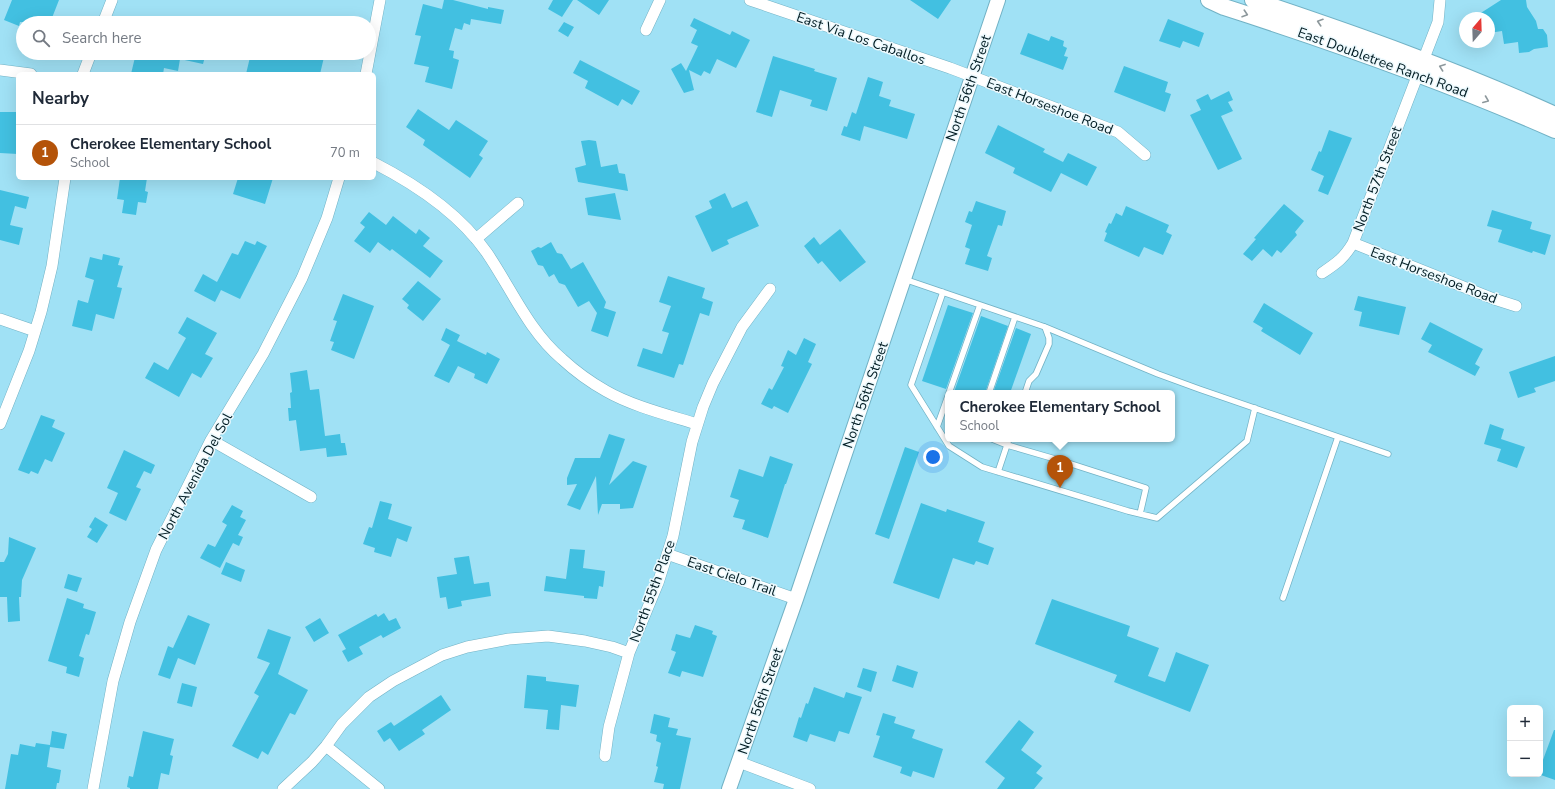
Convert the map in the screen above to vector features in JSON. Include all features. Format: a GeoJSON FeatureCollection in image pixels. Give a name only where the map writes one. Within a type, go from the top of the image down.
{"type":"FeatureCollection","features":[{"type":"Feature","properties":{"kind":"main road","name":"East Doubletree Ranch Road"},"geometry":{"type":"LineString","coordinates":[[1209,0],[1224,7],[1327,40],[1420,67]]}},
{"type":"Feature","properties":{"kind":"main road","name":"East Doubletree Ranch Road"},"geometry":{"type":"LineString","coordinates":[[1253,0],[1332,26],[1484,99],[1534,113],[1555,115]]}},
{"type":"Feature","properties":{"kind":"main road","name":"East Doubletree Ranch Road"},"geometry":{"type":"LineString","coordinates":[[1534,113],[1555,130]]}},
{"type":"Feature","properties":{"kind":"street"},"geometry":{"type":"LineString","coordinates":[[106,16],[112,0]]}},
{"type":"Feature","properties":{"kind":"street"},"geometry":{"type":"LineString","coordinates":[[376,21],[380,0]]}},
{"type":"Feature","properties":{"kind":"street"},"geometry":{"type":"LineString","coordinates":[[646,30],[660,0]]}},
{"type":"Feature","properties":{"kind":"street","name":"East Via Los Caballos"},"geometry":{"type":"LineString","coordinates":[[750,0],[972,76]]}},
{"type":"Feature","properties":{"kind":"street","name":"North 56th Street"},"geometry":{"type":"LineString","coordinates":[[729,789],[796,599],[998,0]]}},
{"type":"Feature","properties":{"kind":"street","name":"North 57th Street"},"geometry":{"type":"LineString","coordinates":[[1322,273],[1340,262],[1348,252],[1353,242],[1438,22],[1440,0]]}},
{"type":"Feature","properties":{"kind":"street"},"geometry":{"type":"LineString","coordinates":[[84,72],[88,60]]}},
{"type":"Feature","properties":{"kind":"street"},"geometry":{"type":"LineString","coordinates":[[366,72],[369,60]]}},
{"type":"Feature","properties":{"kind":"street"},"geometry":{"type":"LineString","coordinates":[[0,70],[16,72]]}},
{"type":"Feature","properties":{"kind":"street","name":"East Horseshoe Road"},"geometry":{"type":"LineString","coordinates":[[972,76],[1118,132],[1145,154]]}},
{"type":"Feature","properties":{"kind":"street"},"geometry":{"type":"LineString","coordinates":[[376,164],[396,174],[424,192],[476,239],[491,259],[526,317],[560,358],[581,375],[606,391],[628,401],[697,424]]}},
{"type":"Feature","properties":{"kind":"street"},"geometry":{"type":"LineString","coordinates":[[0,424],[35,331],[52,266],[65,180]]}},
{"type":"Feature","properties":{"kind":"street","name":"North Avenida Del Sol"},"geometry":{"type":"LineString","coordinates":[[93,789],[114,681],[130,622],[156,550],[211,440],[263,354],[302,278],[327,218],[338,180]]}},
{"type":"Feature","properties":{"kind":"street"},"geometry":{"type":"LineString","coordinates":[[476,239],[518,203]]}},
{"type":"Feature","properties":{"kind":"street","name":"East Horseshoe Road"},"geometry":{"type":"LineString","coordinates":[[1353,242],[1494,299],[1516,306]]}},
{"type":"Feature","properties":{"kind":"street","name":"North 55th Place"},"geometry":{"type":"LineString","coordinates":[[605,756],[608,727],[629,653],[658,583],[673,536],[697,424],[713,383],[742,327],[770,289]]}},
{"type":"Feature","properties":{"kind":"street"},"geometry":{"type":"LineString","coordinates":[[0,320],[35,331]]}},
{"type":"Feature","properties":{"kind":"street"},"geometry":{"type":"LineString","coordinates":[[211,440],[311,497]]}},
{"type":"Feature","properties":{"kind":"street","name":"East Cielo Trail"},"geometry":{"type":"LineString","coordinates":[[667,554],[796,599]]}},
{"type":"Feature","properties":{"kind":"street"},"geometry":{"type":"LineString","coordinates":[[283,789],[326,746],[342,724],[369,698],[393,681],[442,655],[466,647],[509,639],[548,636],[585,641],[612,647],[629,653]]}},
{"type":"Feature","properties":{"kind":"street"},"geometry":{"type":"LineString","coordinates":[[326,746],[379,789]]}},
{"type":"Feature","properties":{"kind":"street"},"geometry":{"type":"LineString","coordinates":[[739,762],[810,789]]}},
{"type":"Feature","properties":{"kind":"lane"},"geometry":{"type":"LineString","coordinates":[[904,279],[1045,327],[1158,374],[1388,454]]}},
{"type":"Feature","properties":{"kind":"lane"},"geometry":{"type":"LineString","coordinates":[[943,292],[911,385],[945,441]]}},
{"type":"Feature","properties":{"kind":"lane"},"geometry":{"type":"LineString","coordinates":[[949,390],[980,305]]}},
{"type":"Feature","properties":{"kind":"lane"},"geometry":{"type":"LineString","coordinates":[[990,390],[1015,317]]}},
{"type":"Feature","properties":{"kind":"lane"},"geometry":{"type":"LineString","coordinates":[[1025,390],[1028,381],[1036,374],[1049,344],[1049,338],[1045,327]]}},
{"type":"Feature","properties":{"kind":"lane"},"geometry":{"type":"LineString","coordinates":[[937,427],[945,403]]}},
{"type":"Feature","properties":{"kind":"lane"},"geometry":{"type":"LineString","coordinates":[[946,442],[948,446],[982,467],[1157,518],[1247,441],[1255,408]]}},
{"type":"Feature","properties":{"kind":"lane"},"geometry":{"type":"LineString","coordinates":[[1283,598],[1338,437]]}},
{"type":"Feature","properties":{"kind":"lane"},"geometry":{"type":"LineString","coordinates":[[998,472],[1008,442],[1146,488],[1140,514]]}},
{"type":"Feature","properties":{"kind":"building"},"geometry":{"type":"Polygon","coordinates":[[[12,0],[59,0],[53,16],[16,16],[16,25],[4,20],[12,0]]]}},
{"type":"Feature","properties":{"kind":"building"},"geometry":{"type":"Polygon","coordinates":[[[444,0],[453,0],[488,9],[488,7],[504,10],[501,24],[471,19],[470,25],[464,23],[462,30],[455,28],[449,50],[454,51],[453,58],[459,60],[452,89],[425,82],[429,67],[414,64],[421,36],[415,35],[423,4],[442,9],[444,0]]]}},
{"type":"Feature","properties":{"kind":"building"},"geometry":{"type":"Polygon","coordinates":[[[553,0],[573,0],[562,17],[548,9],[553,0]]]}},
{"type":"Feature","properties":{"kind":"building"},"geometry":{"type":"Polygon","coordinates":[[[577,0],[609,0],[599,15],[577,0]]]}},
{"type":"Feature","properties":{"kind":"building"},"geometry":{"type":"Polygon","coordinates":[[[910,0],[951,0],[938,19],[910,0]]]}},
{"type":"Feature","properties":{"kind":"building"},"geometry":{"type":"Polygon","coordinates":[[[1501,0],[1526,0],[1527,7],[1536,21],[1538,29],[1543,29],[1547,35],[1548,47],[1519,53],[1518,42],[1504,44],[1502,31],[1495,32],[1495,12],[1482,12],[1501,0]]]}},
{"type":"Feature","properties":{"kind":"building"},"geometry":{"type":"Polygon","coordinates":[[[694,18],[730,35],[732,31],[750,40],[736,68],[717,59],[710,74],[704,71],[701,76],[689,70],[694,90],[684,93],[671,69],[681,63],[686,71],[698,46],[691,43],[697,30],[690,26],[694,18]]]}},
{"type":"Feature","properties":{"kind":"building"},"geometry":{"type":"Polygon","coordinates":[[[1168,19],[1204,33],[1199,47],[1183,41],[1180,48],[1159,41],[1168,19]]]}},
{"type":"Feature","properties":{"kind":"building"},"geometry":{"type":"Polygon","coordinates":[[[564,22],[574,27],[568,37],[558,31],[564,22]]]}},
{"type":"Feature","properties":{"kind":"building"},"geometry":{"type":"Polygon","coordinates":[[[1028,33],[1049,41],[1051,36],[1064,41],[1063,46],[1067,48],[1064,56],[1068,57],[1063,70],[1020,54],[1028,33]]]}},
{"type":"Feature","properties":{"kind":"building"},"geometry":{"type":"Polygon","coordinates":[[[773,56],[815,69],[814,71],[837,78],[827,111],[810,106],[812,100],[780,90],[772,117],[756,112],[773,56]]]}},
{"type":"Feature","properties":{"kind":"building"},"geometry":{"type":"Polygon","coordinates":[[[134,60],[180,60],[178,71],[164,68],[163,72],[131,72],[134,60]]]}},
{"type":"Feature","properties":{"kind":"building"},"geometry":{"type":"Polygon","coordinates":[[[185,60],[204,60],[203,64],[185,60]]]}},
{"type":"Feature","properties":{"kind":"building"},"geometry":{"type":"Polygon","coordinates":[[[249,60],[323,60],[320,72],[246,72],[249,60]]]}},
{"type":"Feature","properties":{"kind":"building"},"geometry":{"type":"Polygon","coordinates":[[[580,60],[640,91],[632,105],[622,99],[618,106],[585,88],[588,81],[573,73],[580,60]]]}},
{"type":"Feature","properties":{"kind":"building"},"geometry":{"type":"Polygon","coordinates":[[[1124,66],[1168,82],[1165,92],[1171,94],[1165,112],[1114,92],[1124,66]]]}},
{"type":"Feature","properties":{"kind":"building"},"geometry":{"type":"Polygon","coordinates":[[[868,77],[883,82],[879,96],[891,100],[889,106],[915,114],[907,139],[864,126],[860,141],[841,135],[844,126],[847,127],[852,112],[856,114],[868,77]]]}},
{"type":"Feature","properties":{"kind":"building"},"geometry":{"type":"Polygon","coordinates":[[[1229,91],[1233,100],[1228,102],[1233,111],[1221,116],[1242,159],[1218,170],[1190,115],[1201,110],[1196,100],[1208,94],[1211,100],[1229,91]]]}},
{"type":"Feature","properties":{"kind":"building"},"geometry":{"type":"Polygon","coordinates":[[[418,109],[449,130],[456,120],[488,141],[479,155],[483,158],[470,178],[423,145],[425,140],[406,127],[418,109]]]}},
{"type":"Feature","properties":{"kind":"building"},"geometry":{"type":"Polygon","coordinates":[[[0,112],[16,112],[16,154],[0,153],[0,112]]]}},
{"type":"Feature","properties":{"kind":"building"},"geometry":{"type":"Polygon","coordinates":[[[998,125],[1045,149],[1043,152],[1063,162],[1068,153],[1097,167],[1087,186],[1061,173],[1051,192],[1013,173],[1015,168],[985,153],[998,125]]]}},
{"type":"Feature","properties":{"kind":"building"},"geometry":{"type":"Polygon","coordinates":[[[1329,130],[1352,138],[1328,195],[1318,191],[1324,176],[1311,170],[1319,151],[1321,152],[1329,130]]]}},
{"type":"Feature","properties":{"kind":"building"},"geometry":{"type":"Polygon","coordinates":[[[581,141],[596,141],[601,167],[617,164],[619,173],[625,174],[628,191],[578,182],[575,168],[586,165],[581,141]]]}},
{"type":"Feature","properties":{"kind":"building"},"geometry":{"type":"Polygon","coordinates":[[[120,180],[147,180],[145,191],[148,192],[146,203],[138,202],[136,215],[122,213],[124,200],[117,199],[120,180]]]}},
{"type":"Feature","properties":{"kind":"building"},"geometry":{"type":"Polygon","coordinates":[[[237,180],[272,180],[265,204],[233,194],[237,180]]]}},
{"type":"Feature","properties":{"kind":"building"},"geometry":{"type":"Polygon","coordinates":[[[0,190],[29,197],[26,209],[15,206],[10,225],[23,228],[19,245],[0,240],[0,190]]]}},
{"type":"Feature","properties":{"kind":"building"},"geometry":{"type":"Polygon","coordinates":[[[615,193],[621,220],[588,215],[585,198],[615,193]]]}},
{"type":"Feature","properties":{"kind":"building"},"geometry":{"type":"Polygon","coordinates":[[[725,193],[732,208],[747,201],[759,226],[727,240],[729,244],[712,252],[695,216],[712,208],[709,201],[725,193]]]}},
{"type":"Feature","properties":{"kind":"building"},"geometry":{"type":"Polygon","coordinates":[[[976,201],[1006,211],[1002,226],[998,225],[987,256],[992,258],[988,271],[965,264],[970,249],[965,247],[972,225],[965,222],[969,211],[972,212],[976,201]]]}},
{"type":"Feature","properties":{"kind":"building"},"geometry":{"type":"Polygon","coordinates":[[[1284,204],[1304,221],[1295,232],[1297,235],[1281,253],[1277,250],[1272,257],[1263,249],[1252,261],[1243,254],[1256,239],[1254,238],[1284,204]]]}},
{"type":"Feature","properties":{"kind":"building"},"geometry":{"type":"Polygon","coordinates":[[[1126,206],[1169,225],[1166,232],[1172,235],[1163,255],[1144,247],[1139,257],[1104,241],[1107,233],[1105,232],[1109,223],[1111,224],[1116,213],[1122,216],[1126,206]]]}},
{"type":"Feature","properties":{"kind":"building"},"geometry":{"type":"Polygon","coordinates":[[[1492,210],[1532,222],[1530,229],[1551,235],[1545,255],[1533,251],[1532,253],[1498,242],[1502,230],[1487,226],[1492,210]]]}},
{"type":"Feature","properties":{"kind":"building"},"geometry":{"type":"Polygon","coordinates":[[[369,212],[386,225],[393,216],[416,234],[419,229],[430,238],[423,246],[443,261],[430,278],[392,249],[390,251],[378,242],[370,253],[354,241],[365,227],[360,223],[369,212]]]}},
{"type":"Feature","properties":{"kind":"building"},"geometry":{"type":"Polygon","coordinates":[[[840,229],[866,262],[840,282],[822,261],[818,264],[804,246],[814,237],[820,245],[840,229]]]}},
{"type":"Feature","properties":{"kind":"building"},"geometry":{"type":"Polygon","coordinates":[[[245,241],[255,245],[257,241],[267,246],[240,299],[221,290],[215,302],[194,291],[203,274],[217,282],[232,253],[238,255],[245,241]]]}},
{"type":"Feature","properties":{"kind":"building"},"geometry":{"type":"Polygon","coordinates":[[[551,242],[557,253],[562,254],[571,269],[583,262],[606,302],[604,308],[616,312],[608,337],[591,331],[597,313],[589,301],[578,307],[565,285],[559,283],[554,274],[549,277],[543,266],[538,265],[531,251],[538,247],[541,248],[551,242]]]}},
{"type":"Feature","properties":{"kind":"building"},"geometry":{"type":"Polygon","coordinates":[[[103,254],[120,258],[118,265],[123,266],[117,287],[122,288],[114,319],[96,314],[92,331],[72,326],[78,300],[88,303],[94,280],[85,277],[90,257],[102,260],[103,254]]]}},
{"type":"Feature","properties":{"kind":"building"},"geometry":{"type":"Polygon","coordinates":[[[668,276],[705,288],[702,298],[713,302],[709,316],[700,313],[683,365],[679,364],[674,378],[637,366],[643,348],[662,354],[669,333],[662,331],[671,306],[659,302],[668,276]]]}},
{"type":"Feature","properties":{"kind":"building"},"geometry":{"type":"Polygon","coordinates":[[[418,281],[441,299],[423,321],[407,308],[409,305],[402,299],[418,281]]]}},
{"type":"Feature","properties":{"kind":"building"},"geometry":{"type":"Polygon","coordinates":[[[343,294],[374,306],[354,359],[331,350],[334,342],[330,341],[337,321],[333,320],[343,294]]]}},
{"type":"Feature","properties":{"kind":"building"},"geometry":{"type":"Polygon","coordinates":[[[1358,296],[1406,307],[1399,335],[1359,326],[1362,312],[1354,310],[1358,296]]]}},
{"type":"Feature","properties":{"kind":"building"},"geometry":{"type":"Polygon","coordinates":[[[1264,303],[1313,333],[1300,355],[1261,331],[1263,328],[1253,322],[1264,303]]]}},
{"type":"Feature","properties":{"kind":"building"},"geometry":{"type":"Polygon","coordinates":[[[948,305],[973,313],[946,389],[922,381],[948,305]]]}},
{"type":"Feature","properties":{"kind":"building"},"geometry":{"type":"Polygon","coordinates":[[[981,316],[1008,326],[986,390],[955,390],[981,316]]]}},
{"type":"Feature","properties":{"kind":"building"},"geometry":{"type":"Polygon","coordinates":[[[187,317],[217,333],[205,354],[213,358],[201,378],[192,373],[179,397],[145,378],[154,362],[168,370],[186,338],[178,333],[187,317]]]}},
{"type":"Feature","properties":{"kind":"building"},"geometry":{"type":"Polygon","coordinates":[[[1430,322],[1483,349],[1475,364],[1480,367],[1475,376],[1428,352],[1432,345],[1421,339],[1430,322]]]}},
{"type":"Feature","properties":{"kind":"building"},"geometry":{"type":"Polygon","coordinates":[[[446,328],[460,335],[457,341],[486,355],[487,352],[500,359],[487,384],[474,378],[475,374],[458,366],[449,383],[434,376],[450,345],[441,340],[446,328]]]}},
{"type":"Feature","properties":{"kind":"building"},"geometry":{"type":"Polygon","coordinates":[[[1016,328],[1031,334],[1011,390],[994,390],[1016,328]]]}},
{"type":"Feature","properties":{"kind":"building"},"geometry":{"type":"Polygon","coordinates":[[[804,338],[816,344],[808,362],[812,364],[788,413],[774,406],[772,409],[761,404],[769,388],[772,390],[784,367],[781,366],[788,350],[796,355],[804,338]]]}},
{"type":"Feature","properties":{"kind":"building"},"geometry":{"type":"Polygon","coordinates":[[[1555,356],[1555,381],[1534,388],[1536,392],[1518,398],[1509,372],[1555,356]]]}},
{"type":"Feature","properties":{"kind":"building"},"geometry":{"type":"Polygon","coordinates":[[[307,370],[310,390],[319,389],[325,436],[340,434],[341,443],[345,443],[347,455],[327,457],[326,448],[300,451],[296,420],[289,421],[288,408],[291,408],[290,393],[292,392],[290,373],[307,370]]]}},
{"type":"Feature","properties":{"kind":"building"},"geometry":{"type":"Polygon","coordinates":[[[41,415],[55,420],[52,427],[65,433],[52,462],[45,459],[38,474],[31,471],[29,474],[18,470],[41,415]]]}},
{"type":"Feature","properties":{"kind":"building"},"geometry":{"type":"Polygon","coordinates":[[[1490,424],[1504,429],[1501,439],[1525,447],[1517,468],[1497,461],[1501,449],[1484,444],[1490,424]]]}},
{"type":"Feature","properties":{"kind":"building"},"geometry":{"type":"Polygon","coordinates":[[[609,434],[625,439],[609,485],[633,461],[647,466],[633,508],[620,509],[620,504],[602,504],[598,515],[596,476],[580,510],[567,505],[577,484],[567,485],[567,478],[575,458],[600,458],[609,434]]]}},
{"type":"Feature","properties":{"kind":"building"},"geometry":{"type":"Polygon","coordinates":[[[905,447],[919,452],[889,539],[875,534],[905,447]]]}},
{"type":"Feature","properties":{"kind":"building"},"geometry":{"type":"Polygon","coordinates":[[[124,450],[155,465],[151,474],[144,471],[136,487],[141,489],[126,521],[109,513],[118,493],[107,488],[124,450]]]}},
{"type":"Feature","properties":{"kind":"building"},"geometry":{"type":"Polygon","coordinates":[[[770,456],[793,464],[768,538],[742,529],[745,520],[733,517],[739,500],[730,497],[739,469],[763,477],[770,456]]]}},
{"type":"Feature","properties":{"kind":"building"},"geometry":{"type":"Polygon","coordinates":[[[380,501],[392,504],[388,519],[412,527],[407,542],[397,538],[391,557],[374,552],[375,548],[363,544],[369,527],[372,528],[380,501]]]}},
{"type":"Feature","properties":{"kind":"building"},"geometry":{"type":"Polygon","coordinates":[[[921,503],[946,512],[947,509],[985,522],[978,542],[994,548],[988,565],[976,561],[974,565],[953,558],[939,599],[893,583],[921,503]]]}},
{"type":"Feature","properties":{"kind":"building"},"geometry":{"type":"Polygon","coordinates":[[[232,505],[243,511],[240,517],[246,520],[238,535],[243,537],[239,546],[233,543],[220,568],[200,558],[208,544],[215,547],[227,525],[222,522],[232,505]]]}},
{"type":"Feature","properties":{"kind":"building"},"geometry":{"type":"Polygon","coordinates":[[[95,517],[108,525],[97,543],[87,537],[92,529],[89,527],[95,517]]]}},
{"type":"Feature","properties":{"kind":"building"},"geometry":{"type":"Polygon","coordinates":[[[9,537],[36,548],[22,580],[21,597],[19,597],[20,621],[8,622],[7,597],[0,597],[0,562],[4,562],[8,554],[9,537]]]}},
{"type":"Feature","properties":{"kind":"building"},"geometry":{"type":"Polygon","coordinates":[[[570,549],[585,550],[583,568],[605,571],[603,587],[599,586],[597,599],[544,591],[546,576],[566,579],[570,549]]]}},
{"type":"Feature","properties":{"kind":"building"},"geometry":{"type":"Polygon","coordinates":[[[469,556],[474,584],[489,582],[491,596],[461,601],[462,606],[448,609],[446,597],[440,598],[437,577],[457,574],[454,558],[469,556]]]}},
{"type":"Feature","properties":{"kind":"building"},"geometry":{"type":"Polygon","coordinates":[[[226,562],[245,570],[241,582],[221,574],[226,562]]]}},
{"type":"Feature","properties":{"kind":"building"},"geometry":{"type":"Polygon","coordinates":[[[68,574],[82,578],[77,592],[64,588],[68,574]]]}},
{"type":"Feature","properties":{"kind":"building"},"geometry":{"type":"Polygon","coordinates":[[[67,598],[84,604],[83,608],[96,612],[89,635],[86,634],[79,656],[84,658],[79,677],[66,673],[67,667],[48,661],[67,598]]]}},
{"type":"Feature","properties":{"kind":"building"},"geometry":{"type":"Polygon","coordinates":[[[1052,599],[1130,626],[1127,636],[1159,648],[1148,676],[1165,682],[1176,652],[1209,665],[1190,712],[1114,682],[1117,675],[1035,644],[1052,599]]]}},
{"type":"Feature","properties":{"kind":"building"},"geometry":{"type":"Polygon","coordinates":[[[384,613],[389,621],[396,618],[401,628],[383,638],[381,635],[359,647],[363,654],[348,662],[342,651],[346,649],[338,635],[376,614],[378,617],[384,613]]]}},
{"type":"Feature","properties":{"kind":"building"},"geometry":{"type":"Polygon","coordinates":[[[188,615],[210,624],[195,665],[178,658],[170,679],[158,675],[168,646],[173,648],[188,615]]]}},
{"type":"Feature","properties":{"kind":"building"},"geometry":{"type":"Polygon","coordinates":[[[320,618],[329,633],[314,642],[305,627],[320,618]]]}},
{"type":"Feature","properties":{"kind":"building"},"geometry":{"type":"Polygon","coordinates":[[[695,625],[713,631],[712,634],[717,636],[703,677],[682,671],[680,677],[668,673],[676,652],[671,650],[676,634],[690,638],[695,625]]]}},
{"type":"Feature","properties":{"kind":"building"},"geometry":{"type":"Polygon","coordinates":[[[268,629],[291,637],[278,674],[308,690],[295,715],[290,713],[268,755],[262,751],[258,759],[232,746],[259,696],[254,693],[270,663],[257,658],[268,629]]]}},
{"type":"Feature","properties":{"kind":"building"},"geometry":{"type":"Polygon","coordinates":[[[897,665],[918,672],[913,688],[892,681],[897,665]]]}},
{"type":"Feature","properties":{"kind":"building"},"geometry":{"type":"Polygon","coordinates":[[[863,668],[877,672],[871,692],[857,687],[863,668]]]}},
{"type":"Feature","properties":{"kind":"building"},"geometry":{"type":"Polygon","coordinates":[[[527,675],[546,677],[546,681],[579,685],[576,707],[561,705],[559,730],[546,729],[548,710],[524,708],[527,675]]]}},
{"type":"Feature","properties":{"kind":"building"},"geometry":{"type":"Polygon","coordinates":[[[182,683],[197,687],[192,707],[177,703],[182,683]]]}},
{"type":"Feature","properties":{"kind":"building"},"geometry":{"type":"Polygon","coordinates":[[[814,687],[844,698],[846,692],[862,697],[849,734],[839,731],[835,742],[810,734],[807,742],[793,737],[799,717],[801,718],[814,687]]]}},
{"type":"Feature","properties":{"kind":"building"},"geometry":{"type":"Polygon","coordinates":[[[441,695],[451,710],[422,730],[425,734],[399,751],[390,738],[384,742],[377,731],[391,722],[394,726],[441,695]]]}},
{"type":"Feature","properties":{"kind":"building"},"geometry":{"type":"Polygon","coordinates":[[[883,713],[896,717],[894,723],[915,730],[912,738],[943,749],[934,778],[913,771],[911,777],[900,773],[902,767],[873,757],[880,736],[876,735],[883,713]]]}},
{"type":"Feature","properties":{"kind":"building"},"geometry":{"type":"Polygon","coordinates":[[[654,714],[670,718],[668,727],[678,729],[676,735],[691,738],[680,789],[663,789],[664,784],[654,782],[658,767],[656,766],[661,743],[656,741],[657,735],[650,733],[654,714]]]}},
{"type":"Feature","properties":{"kind":"building"},"geometry":{"type":"Polygon","coordinates":[[[1019,720],[1034,732],[1021,750],[1042,766],[1036,773],[1043,778],[1034,789],[997,789],[1005,778],[985,762],[1019,720]]]}},
{"type":"Feature","properties":{"kind":"building"},"geometry":{"type":"Polygon","coordinates":[[[1555,730],[1555,780],[1543,776],[1543,760],[1555,730]]]}},
{"type":"Feature","properties":{"kind":"building"},"geometry":{"type":"Polygon","coordinates":[[[52,731],[67,734],[64,749],[50,747],[47,767],[61,770],[59,783],[57,783],[56,789],[5,789],[11,754],[18,755],[20,744],[35,747],[36,743],[50,745],[52,731]]]}},
{"type":"Feature","properties":{"kind":"building"},"geometry":{"type":"Polygon","coordinates":[[[143,731],[174,739],[170,755],[173,756],[169,775],[161,773],[158,789],[130,789],[127,787],[129,776],[133,777],[143,731]]]}},
{"type":"Feature","properties":{"kind":"place","name":"Cherokee Elementary School"},"geometry":{"type":"Point","coordinates":[1060,488]}}]}
